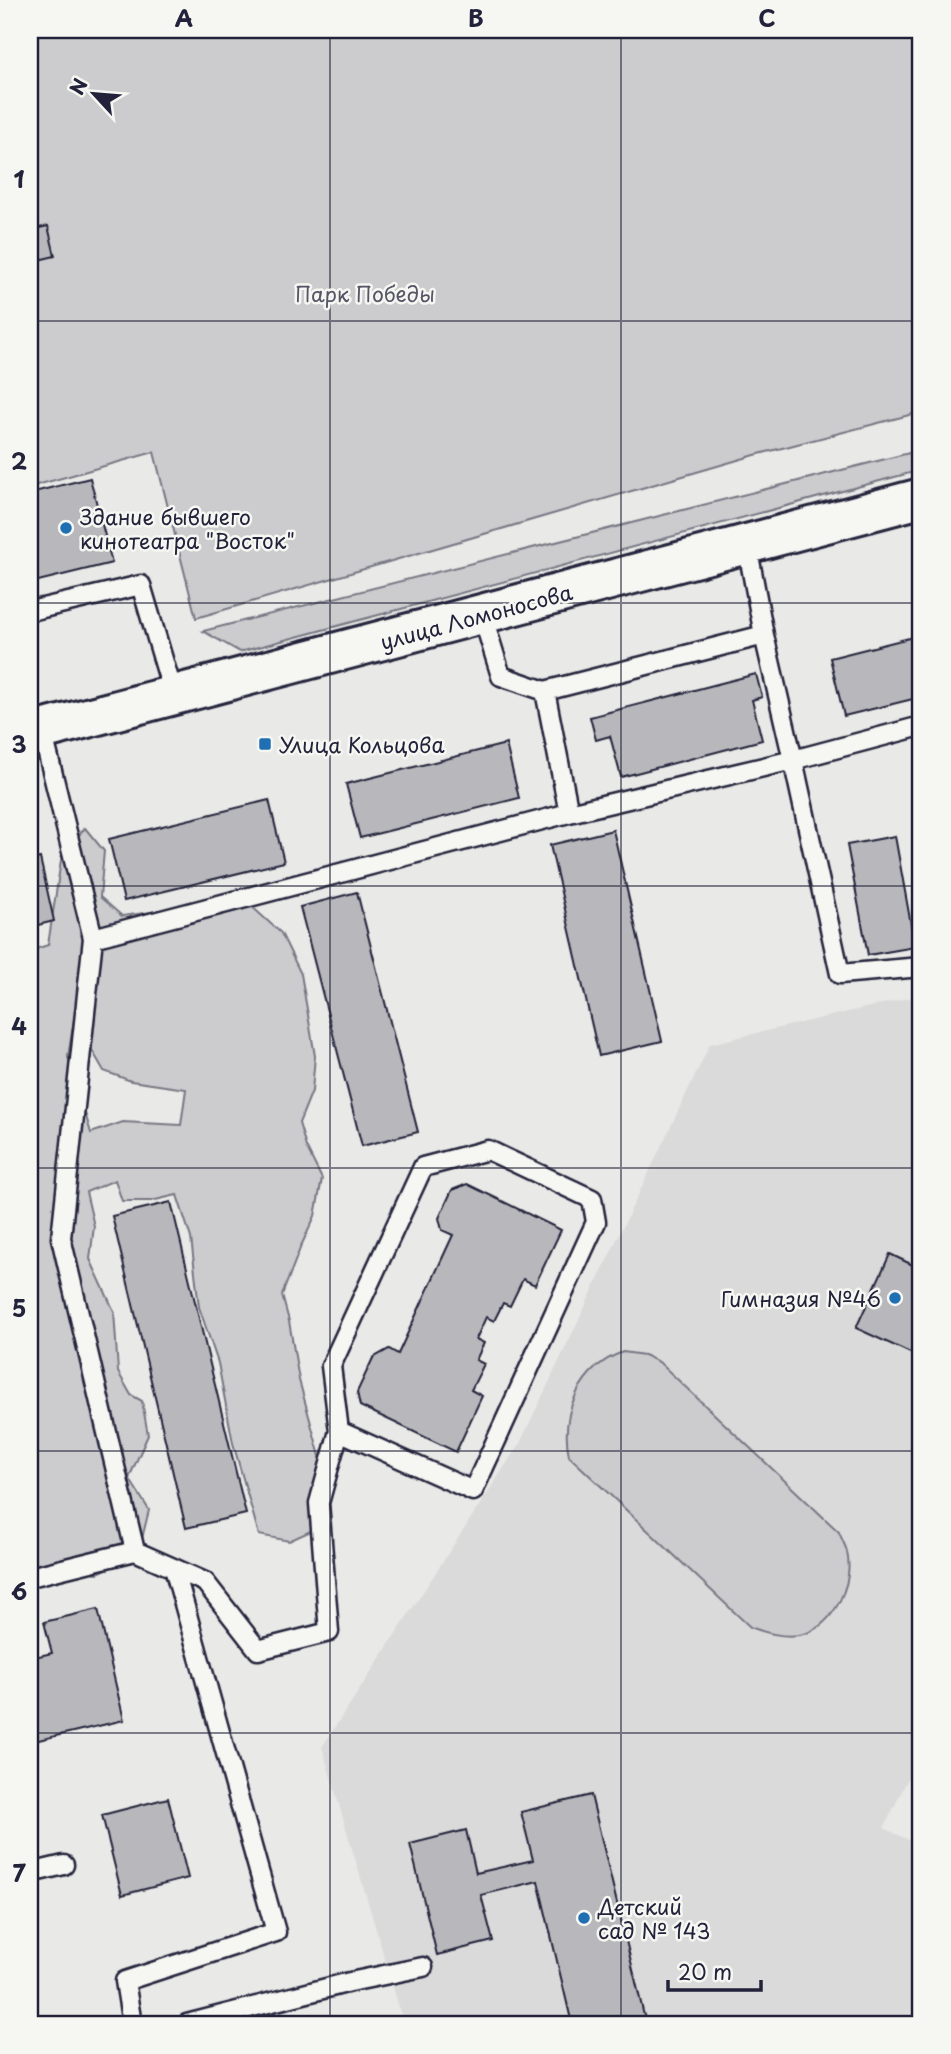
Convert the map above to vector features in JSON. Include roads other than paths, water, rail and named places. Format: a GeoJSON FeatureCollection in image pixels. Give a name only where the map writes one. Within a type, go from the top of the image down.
{"type":"FeatureCollection","features":[{"type":"Feature","properties":{"kind":"highway","name":"улица Ломоносова"},"geometry":{"type":"LineString","coordinates":[[36,732],[921,498]]}},
{"type":"Feature","properties":{"kind":"lane"},"geometry":{"type":"LineString","coordinates":[[747,545],[764,635],[840,974],[921,967]]}},
{"type":"Feature","properties":{"kind":"lane"},"geometry":{"type":"LineString","coordinates":[[30,611],[141,585],[174,696]]}},
{"type":"Feature","properties":{"kind":"lane"},"geometry":{"type":"LineString","coordinates":[[482,614],[501,676],[545,691],[764,635]]}},
{"type":"Feature","properties":{"kind":"lane"},"geometry":{"type":"LineString","coordinates":[[545,691],[569,813]]}},
{"type":"Feature","properties":{"kind":"lane"},"geometry":{"type":"LineString","coordinates":[[93,938],[569,813],[793,760],[921,726]]}},
{"type":"Feature","properties":{"kind":"lane"},"geometry":{"type":"LineString","coordinates":[[36,732],[93,938],[61,1238],[135,1551]]}},
{"type":"Feature","properties":{"kind":"lane"},"geometry":{"type":"LineString","coordinates":[[30,1577],[135,1551],[205,1582],[258,1650],[329,1632],[319,1503],[339,1431],[331,1366],[423,1167],[488,1150],[592,1199],[596,1222],[473,1491],[339,1431]]}},
{"type":"Feature","properties":{"kind":"lane"},"geometry":{"type":"LineString","coordinates":[[132,2024],[125,1982],[276,1932],[174,1568]]}},
{"type":"Feature","properties":{"kind":"lane"},"geometry":{"type":"LineString","coordinates":[[30,1873],[64,1865]]}},
{"type":"Feature","properties":{"kind":"lane"},"geometry":{"type":"LineString","coordinates":[[187,2024],[237,2018],[350,1982],[423,1967]]}},
{"type":"Feature","properties":{"kind":"place","name":"Здание бывшего кинотеатра \"Восток\""},"geometry":{"type":"Point","coordinates":[66,528]}},
{"type":"Feature","properties":{"kind":"place","name":"Улица Кольцова"},"geometry":{"type":"Point","coordinates":[265,744]}},
{"type":"Feature","properties":{"kind":"place","name":"Гимназия №46"},"geometry":{"type":"Point","coordinates":[895,1298]}},
{"type":"Feature","properties":{"kind":"place","name":"Детский сад № 143"},"geometry":{"type":"Point","coordinates":[584,1918]}},
{"type":"Feature","properties":{"kind":"park label","name":"Парк Победы"},"geometry":{"type":"Point","coordinates":[365,293]}}]}
